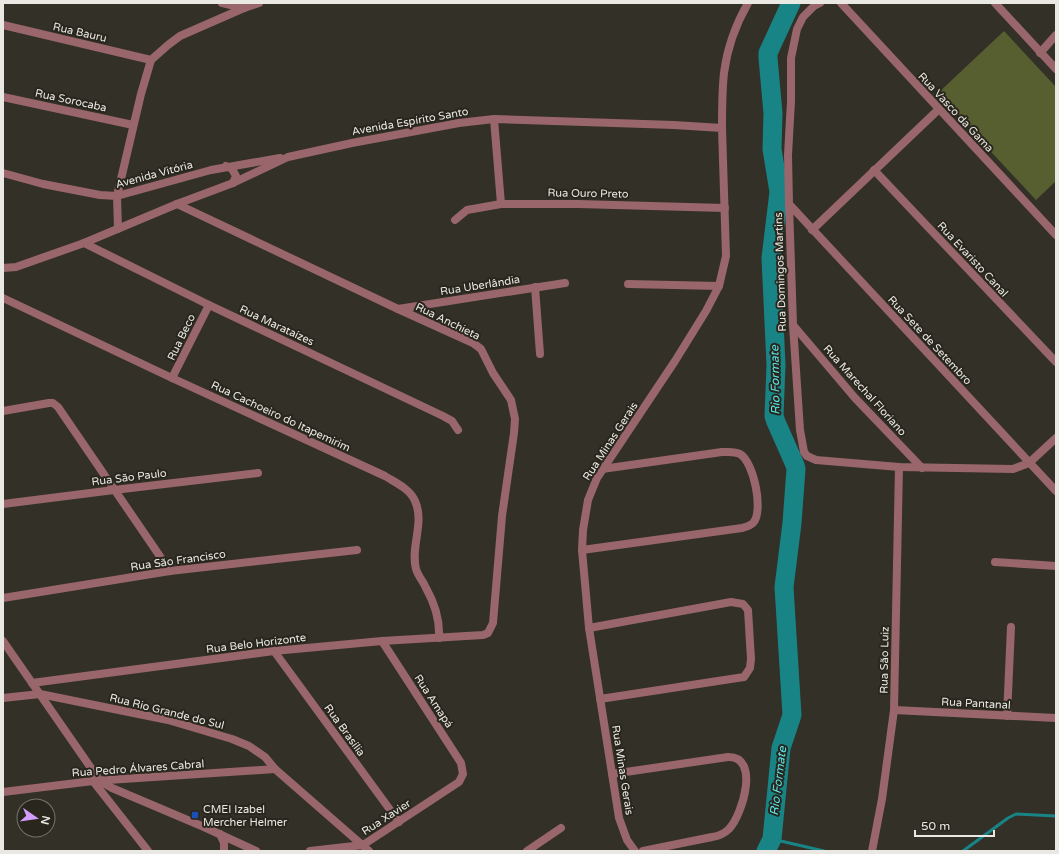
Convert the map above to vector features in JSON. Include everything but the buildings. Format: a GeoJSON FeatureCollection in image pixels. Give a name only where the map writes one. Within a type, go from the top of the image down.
{"type":"FeatureCollection","features":[{"type":"Feature","properties":{"kind":"street"},"geometry":{"type":"LineString","coordinates":[[222,3],[244,8]]}},
{"type":"Feature","properties":{"kind":"street"},"geometry":{"type":"LineString","coordinates":[[118,229],[117,196],[141,94],[151,60],[180,36],[259,3]]}},
{"type":"Feature","properties":{"kind":"street","name":"Rua Minas Gerais"},"geometry":{"type":"LineString","coordinates":[[635,851],[628,840],[619,818],[589,628],[582,550],[588,500],[602,469],[675,361],[706,311],[718,286],[726,256],[722,128],[724,73],[734,32],[748,3]]}},
{"type":"Feature","properties":{"kind":"street","name":"Rua Domingos Martins"},"geometry":{"type":"LineString","coordinates":[[820,3],[814,6],[803,17],[797,29],[791,58],[788,155],[789,204],[793,325],[800,430],[804,452],[807,456],[816,460],[899,468],[1014,469],[1029,463],[1056,438]]}},
{"type":"Feature","properties":{"kind":"street","name":"Rua Vasco da Gama"},"geometry":{"type":"LineString","coordinates":[[840,3],[1056,235]]}},
{"type":"Feature","properties":{"kind":"street"},"geometry":{"type":"LineString","coordinates":[[995,3],[1056,69]]}},
{"type":"Feature","properties":{"kind":"street","name":"Rua Bauru"},"geometry":{"type":"LineString","coordinates":[[3,25],[151,60]]}},
{"type":"Feature","properties":{"kind":"street"},"geometry":{"type":"LineString","coordinates":[[1040,53],[1056,35]]}},
{"type":"Feature","properties":{"kind":"street","name":"Rua Sorocaba"},"geometry":{"type":"LineString","coordinates":[[3,97],[134,125]]}},
{"type":"Feature","properties":{"kind":"street"},"geometry":{"type":"LineString","coordinates":[[812,230],[939,109]]}},
{"type":"Feature","properties":{"kind":"street"},"geometry":{"type":"LineString","coordinates":[[494,119],[501,204]]}},
{"type":"Feature","properties":{"kind":"street","name":"Avenida Espírito Santo"},"geometry":{"type":"LineString","coordinates":[[3,268],[16,267],[84,243],[177,204],[233,183],[288,157],[352,143],[436,127],[494,119],[722,128]]}},
{"type":"Feature","properties":{"kind":"street","name":"Avenida Vitória"},"geometry":{"type":"LineString","coordinates":[[3,173],[43,184],[100,195],[117,196],[226,166],[288,157]]}},
{"type":"Feature","properties":{"kind":"street"},"geometry":{"type":"LineString","coordinates":[[226,166],[234,172],[236,176],[233,183]]}},
{"type":"Feature","properties":{"kind":"street","name":"Rua Evaristo Canal"},"geometry":{"type":"LineString","coordinates":[[874,170],[1056,362]]}},
{"type":"Feature","properties":{"kind":"street","name":"Rua Anchieta"},"geometry":{"type":"LineString","coordinates":[[177,204],[462,338],[481,349],[493,374],[511,400],[514,407],[515,419],[502,516],[493,623],[488,633],[483,635]]}},
{"type":"Feature","properties":{"kind":"street","name":"Rua Ouro Preto"},"geometry":{"type":"LineString","coordinates":[[454,220],[467,210],[501,204],[578,204],[725,208]]}},
{"type":"Feature","properties":{"kind":"street","name":"Rua Sete de Setembro"},"geometry":{"type":"LineString","coordinates":[[789,204],[1056,491]]}},
{"type":"Feature","properties":{"kind":"street","name":"Rua Marataízes"},"geometry":{"type":"LineString","coordinates":[[84,243],[208,305],[443,416],[452,421],[458,430]]}},
{"type":"Feature","properties":{"kind":"street","name":"Rua Uberlândia"},"geometry":{"type":"LineString","coordinates":[[398,309],[565,283]]}},
{"type":"Feature","properties":{"kind":"street"},"geometry":{"type":"LineString","coordinates":[[628,284],[718,286]]}},
{"type":"Feature","properties":{"kind":"street"},"geometry":{"type":"LineString","coordinates":[[535,287],[540,354]]}},
{"type":"Feature","properties":{"kind":"street","name":"Rua Cachoeiro do Itapemirim"},"geometry":{"type":"LineString","coordinates":[[3,298],[385,476],[403,487],[415,499],[419,524],[415,558],[416,569],[438,616],[440,627],[439,638]]}},
{"type":"Feature","properties":{"kind":"street","name":"Rua Beco"},"geometry":{"type":"LineString","coordinates":[[172,378],[208,305]]}},
{"type":"Feature","properties":{"kind":"street","name":"Rua Marechal Floriano"},"geometry":{"type":"LineString","coordinates":[[793,325],[855,398],[922,468]]}},
{"type":"Feature","properties":{"kind":"street"},"geometry":{"type":"LineString","coordinates":[[3,411],[45,403],[53,403],[58,406],[170,571]]}},
{"type":"Feature","properties":{"kind":"street"},"geometry":{"type":"LineString","coordinates":[[582,550],[742,528],[753,523],[758,510],[758,500],[752,471],[741,455],[732,452],[722,452],[602,469]]}},
{"type":"Feature","properties":{"kind":"street","name":"Rua São Luiz"},"geometry":{"type":"LineString","coordinates":[[872,851],[882,799],[894,710],[899,468]]}},
{"type":"Feature","properties":{"kind":"street","name":"Rua São Paulo"},"geometry":{"type":"LineString","coordinates":[[3,504],[258,473]]}},
{"type":"Feature","properties":{"kind":"street","name":"Rua São Francisco"},"geometry":{"type":"LineString","coordinates":[[3,598],[170,571],[357,550]]}},
{"type":"Feature","properties":{"kind":"street"},"geometry":{"type":"LineString","coordinates":[[995,562],[1056,566]]}},
{"type":"Feature","properties":{"kind":"street"},"geometry":{"type":"LineString","coordinates":[[589,628],[731,602],[743,604],[748,610],[751,659],[750,668],[744,677],[600,699]]}},
{"type":"Feature","properties":{"kind":"street"},"geometry":{"type":"LineString","coordinates":[[1007,716],[1011,627]]}},
{"type":"Feature","properties":{"kind":"street","name":"Rua Belo Horizonte"},"geometry":{"type":"LineString","coordinates":[[32,683],[274,651],[382,641],[483,635]]}},
{"type":"Feature","properties":{"kind":"street"},"geometry":{"type":"LineString","coordinates":[[3,641],[40,694],[96,781],[148,851]]}},
{"type":"Feature","properties":{"kind":"street","name":"Rua Amapá"},"geometry":{"type":"LineString","coordinates":[[382,641],[461,763],[463,774]]}},
{"type":"Feature","properties":{"kind":"street","name":"Rua Brasília"},"geometry":{"type":"LineString","coordinates":[[274,651],[399,822]]}},
{"type":"Feature","properties":{"kind":"street"},"geometry":{"type":"LineString","coordinates":[[3,698],[40,694]]}},
{"type":"Feature","properties":{"kind":"street","name":"Rua Rio Grande do Sul"},"geometry":{"type":"LineString","coordinates":[[40,694],[168,720],[232,739],[249,746],[265,757],[275,769],[366,848]]}},
{"type":"Feature","properties":{"kind":"street","name":"Rua Pantanal"},"geometry":{"type":"LineString","coordinates":[[894,710],[1056,718]]}},
{"type":"Feature","properties":{"kind":"street"},"geometry":{"type":"LineString","coordinates":[[612,774],[728,757],[739,759],[745,769],[746,795],[741,810],[734,823],[722,835],[643,851]]}},
{"type":"Feature","properties":{"kind":"street","name":"Rua Pedro Álvares Cabral"},"geometry":{"type":"LineString","coordinates":[[3,792],[96,781],[275,769]]}},
{"type":"Feature","properties":{"kind":"street","name":"Rua Xavier"},"geometry":{"type":"LineString","coordinates":[[310,851],[366,848],[399,822],[459,782],[463,774]]}},
{"type":"Feature","properties":{"kind":"street"},"geometry":{"type":"LineString","coordinates":[[96,781],[256,851]]}},
{"type":"Feature","properties":{"kind":"street"},"geometry":{"type":"LineString","coordinates":[[527,851],[561,828]]}},
{"type":"Feature","properties":{"kind":"street"},"geometry":{"type":"LineString","coordinates":[[220,834],[224,843],[224,851]]}},
{"type":"Feature","properties":{"kind":"green space"},"geometry":{"type":"Polygon","coordinates":[[[1004,31],[1056,87],[1056,181],[1036,200],[937,94],[1004,31]]]}},
{"type":"Feature","properties":{"kind":"waterway","name":"Rio Formate"},"geometry":{"type":"LineString","coordinates":[[766,851],[772,839],[781,748],[792,715],[784,587],[792,523],[796,469],[774,416],[776,365],[771,258],[779,192],[772,149],[773,113],[768,58],[768,53],[791,3]]}},
{"type":"Feature","properties":{"kind":"waterway"},"geometry":{"type":"LineString","coordinates":[[963,851],[1008,818],[1016,814],[1056,816]]}},
{"type":"Feature","properties":{"kind":"waterway"},"geometry":{"type":"LineString","coordinates":[[772,839],[824,851]]}},
{"type":"Feature","properties":{"kind":"place","name":"CMEI Izabel Mercher Helmer"},"geometry":{"type":"Point","coordinates":[195,815]}}]}
